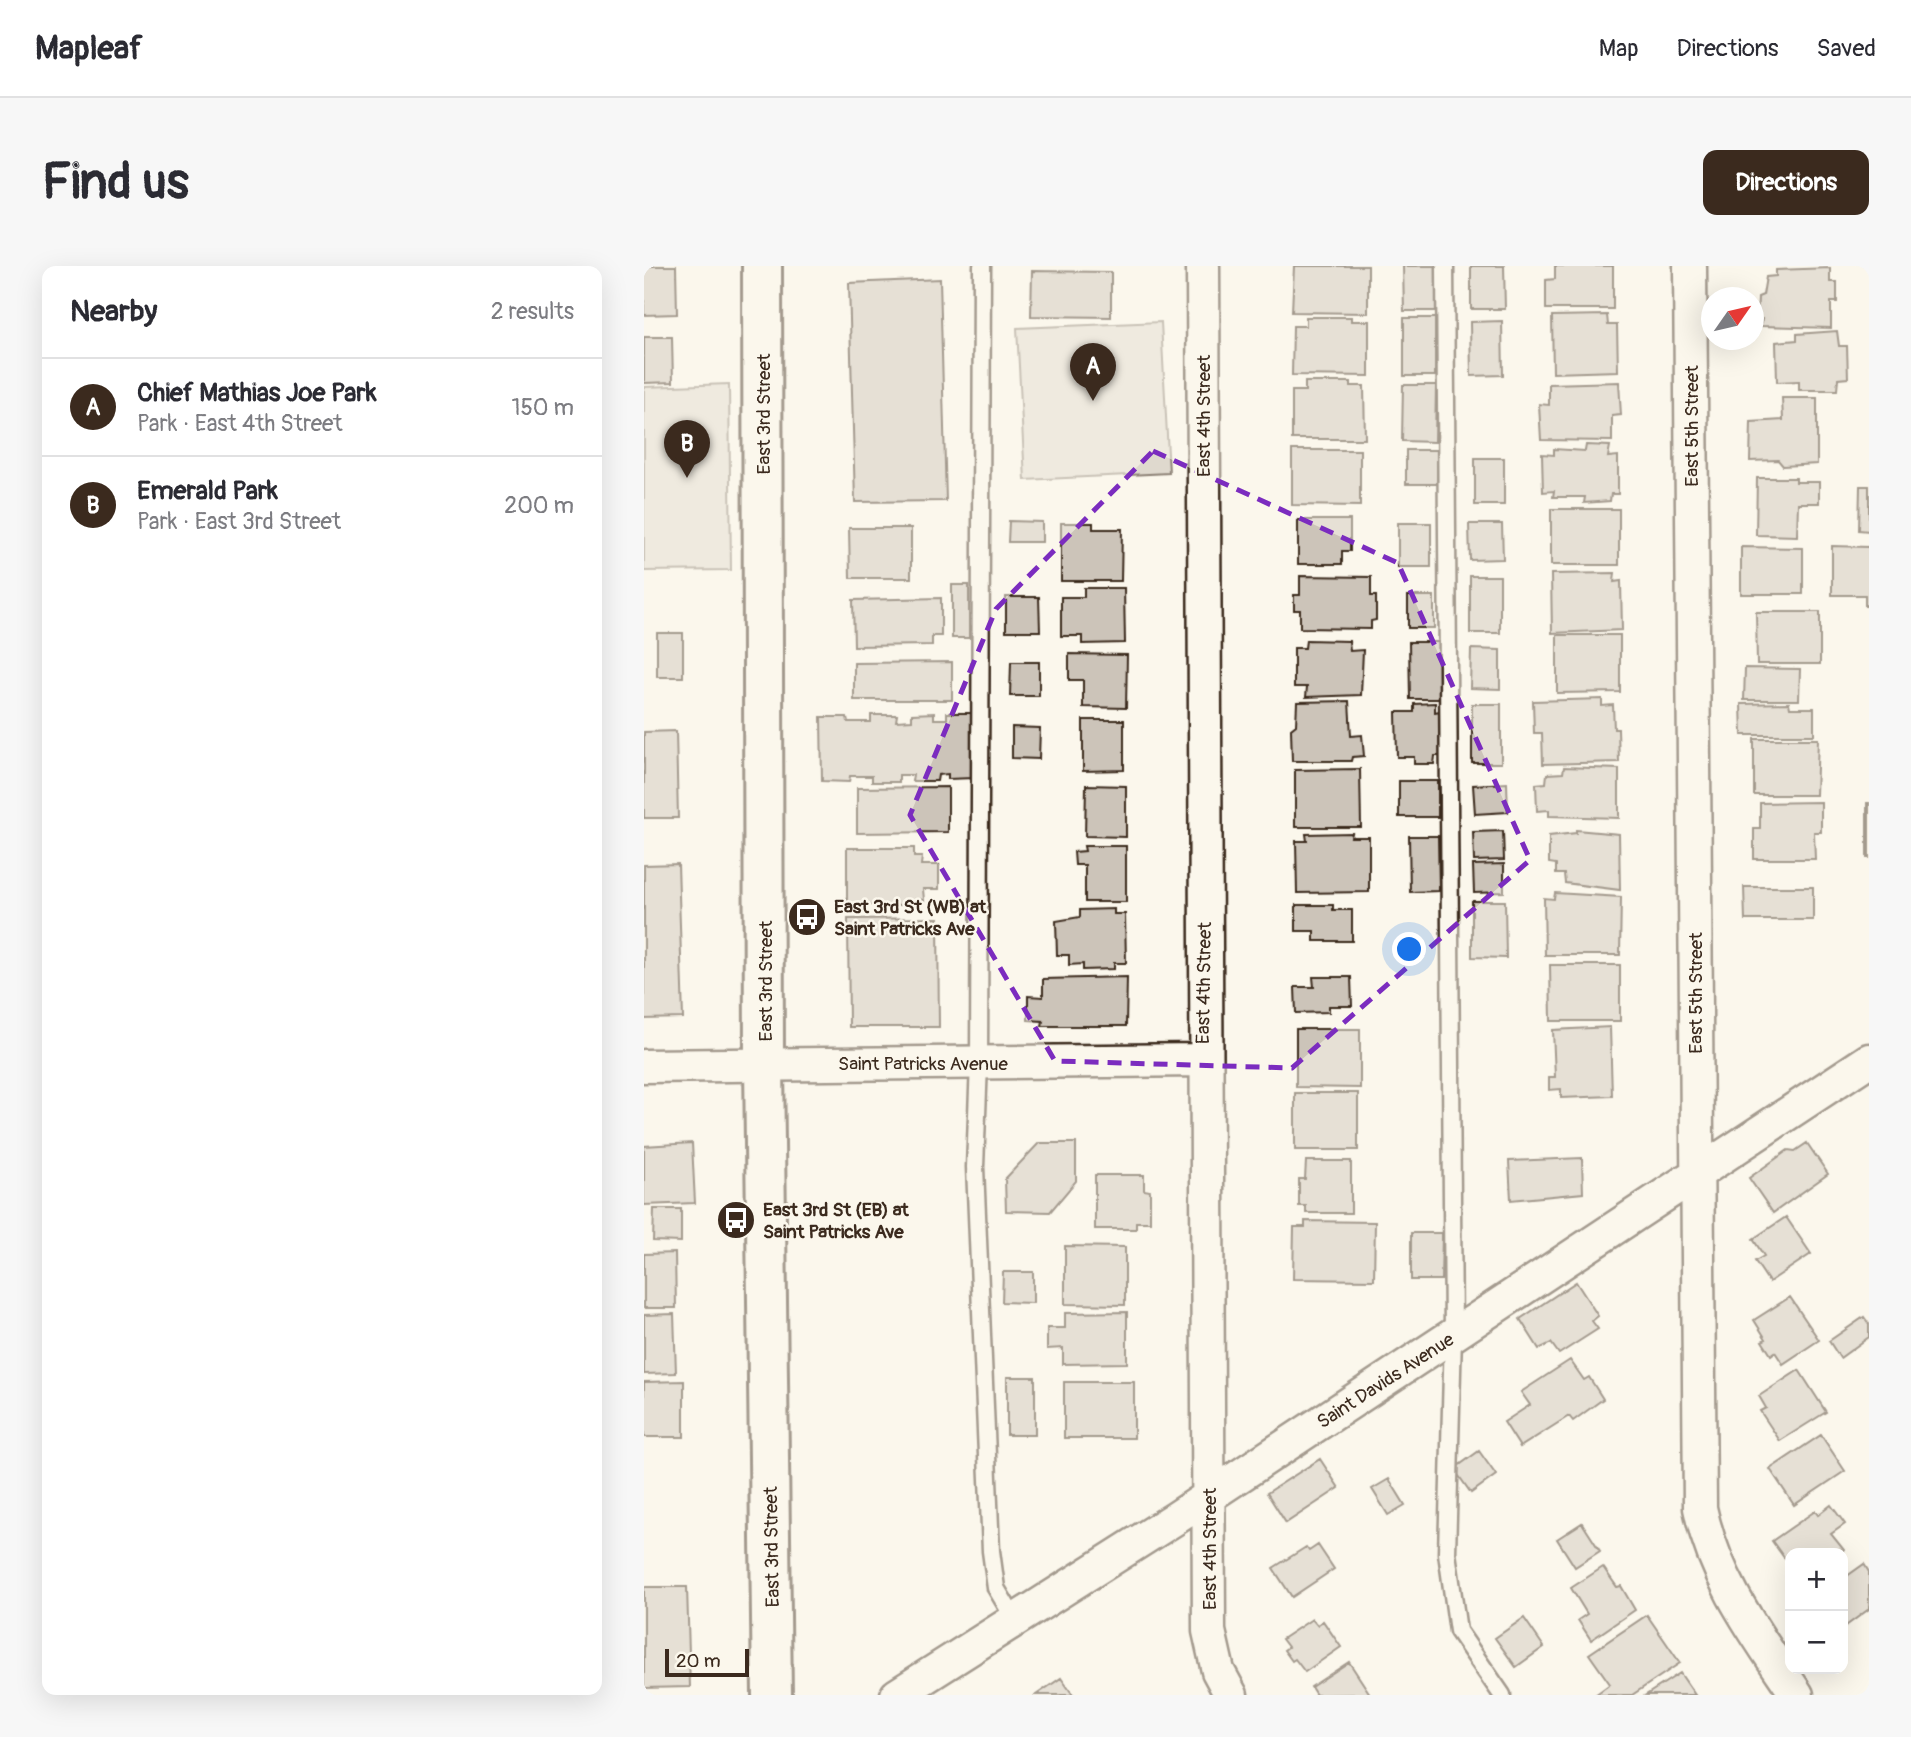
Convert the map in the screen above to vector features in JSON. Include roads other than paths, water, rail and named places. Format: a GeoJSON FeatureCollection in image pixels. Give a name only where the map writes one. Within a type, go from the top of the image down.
{"type":"FeatureCollection","features":[{"type":"Feature","properties":{"kind":"street","name":"East 3rd Street"},"geometry":{"type":"LineString","coordinates":[[762,266],[764,1065],[772,1695]]}},
{"type":"Feature","properties":{"kind":"street","name":"East 4th Street"},"geometry":{"type":"LineString","coordinates":[[1203,266],[1202,1060],[1208,1277],[1209,1631],[1218,1671],[1231,1695]]}},
{"type":"Feature","properties":{"kind":"street","name":"East 5th Street"},"geometry":{"type":"LineString","coordinates":[[1690,266],[1700,1508],[1706,1537],[1727,1587],[1797,1695]]}},
{"type":"Feature","properties":{"kind":"street","name":"Saint Patricks Avenue"},"geometry":{"type":"LineString","coordinates":[[644,1066],[1202,1060]]}},
{"type":"Feature","properties":{"kind":"street","name":"Saint Davids Avenue"},"geometry":{"type":"LineString","coordinates":[[897,1695],[1208,1497],[1869,1060]]}},
{"type":"Feature","properties":{"kind":"lane"},"geometry":{"type":"LineString","coordinates":[[982,266],[979,1063],[975,1167],[991,1551],[996,1588],[1015,1620]]}},
{"type":"Feature","properties":{"kind":"lane"},"geometry":{"type":"LineString","coordinates":[[1445,266],[1452,1336],[1447,1553],[1458,1631],[1502,1695]]}},
{"type":"Feature","properties":{"kind":"place","name":"Chief Mathias Joe Park"},"geometry":{"type":"Point","coordinates":[1093,401]}},
{"type":"Feature","properties":{"kind":"place","name":"Emerald Park"},"geometry":{"type":"Point","coordinates":[687,478]}},
{"type":"Feature","properties":{"kind":"place","name":"East 3rd St (WB) at Saint Patricks Ave"},"geometry":{"type":"Point","coordinates":[807,917]}},
{"type":"Feature","properties":{"kind":"place","name":"East 3rd St (EB) at Saint Patricks Ave"},"geometry":{"type":"Point","coordinates":[736,1220]}}]}
